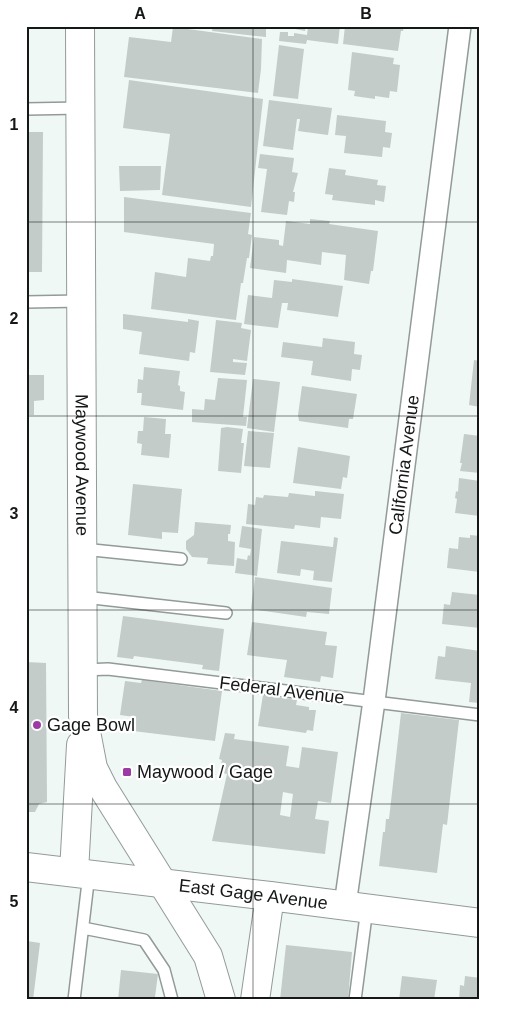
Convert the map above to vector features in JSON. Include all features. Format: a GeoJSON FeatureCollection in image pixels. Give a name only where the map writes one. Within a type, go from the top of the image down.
{"type":"FeatureCollection","features":[{"type":"Feature","properties":{"kind":"street","name":"Maywood Avenue"},"geometry":{"type":"LineString","coordinates":[[80,26],[84,597],[83,716],[93,768],[102,788],[162,882]]}},
{"type":"Feature","properties":{"kind":"street","name":"California Avenue"},"geometry":{"type":"LineString","coordinates":[[356,906],[374,701],[460,26]]}},
{"type":"Feature","properties":{"kind":"street"},"geometry":{"type":"LineString","coordinates":[[82,873],[83,716]]}},
{"type":"Feature","properties":{"kind":"street","name":"East Gage Avenue"},"geometry":{"type":"LineString","coordinates":[[26,867],[162,882],[480,923]]}},
{"type":"Feature","properties":{"kind":"street"},"geometry":{"type":"LineString","coordinates":[[162,882],[208,956],[221,1000]]}},
{"type":"Feature","properties":{"kind":"street"},"geometry":{"type":"LineString","coordinates":[[255,1000],[270,896]]}},
{"type":"Feature","properties":{"kind":"lane"},"geometry":{"type":"LineString","coordinates":[[26,109],[81,108]]}},
{"type":"Feature","properties":{"kind":"lane"},"geometry":{"type":"LineString","coordinates":[[26,302],[82,301]]}},
{"type":"Feature","properties":{"kind":"lane"},"geometry":{"type":"LineString","coordinates":[[83,549],[181,559]]}},
{"type":"Feature","properties":{"kind":"lane"},"geometry":{"type":"LineString","coordinates":[[84,597],[226,613]]}},
{"type":"Feature","properties":{"kind":"lane","name":"Federal Avenue"},"geometry":{"type":"LineString","coordinates":[[84,670],[108,669],[480,715]]}},
{"type":"Feature","properties":{"kind":"lane"},"geometry":{"type":"LineString","coordinates":[[74,1000],[82,928],[82,873]]}},
{"type":"Feature","properties":{"kind":"lane"},"geometry":{"type":"LineString","coordinates":[[355,1000],[356,906]]}},
{"type":"Feature","properties":{"kind":"lane"},"geometry":{"type":"LineString","coordinates":[[82,928],[144,940],[164,970],[172,1000]]}},
{"type":"Feature","properties":{"kind":"building"},"geometry":{"type":"Polygon","coordinates":[[[213,26],[266,26],[266,37],[212,31],[213,26]]]}},
{"type":"Feature","properties":{"kind":"building"},"geometry":{"type":"Polygon","coordinates":[[[280,26],[306,26],[305,31],[280,26]]]}},
{"type":"Feature","properties":{"kind":"building"},"geometry":{"type":"Polygon","coordinates":[[[308,26],[340,26],[338,44],[307,40],[306,44],[279,41],[280,32],[288,32],[288,36],[294,36],[294,33],[307,35],[308,26]]]}},
{"type":"Feature","properties":{"kind":"building"},"geometry":{"type":"Polygon","coordinates":[[[345,26],[404,26],[403,31],[401,31],[398,51],[343,44],[345,26]]]}},
{"type":"Feature","properties":{"kind":"building"},"geometry":{"type":"Polygon","coordinates":[[[173,27],[262,39],[258,93],[124,77],[129,37],[171,42],[173,27]]]}},
{"type":"Feature","properties":{"kind":"building"},"geometry":{"type":"Polygon","coordinates":[[[279,45],[304,49],[298,99],[273,96],[279,45]]]}},
{"type":"Feature","properties":{"kind":"building"},"geometry":{"type":"Polygon","coordinates":[[[352,52],[394,58],[393,64],[400,65],[397,92],[390,91],[389,98],[375,96],[375,99],[354,96],[355,91],[348,90],[352,52]]]}},
{"type":"Feature","properties":{"kind":"building"},"geometry":{"type":"Polygon","coordinates":[[[129,80],[263,99],[251,207],[162,195],[170,134],[123,128],[129,80]]]}},
{"type":"Feature","properties":{"kind":"building"},"geometry":{"type":"Polygon","coordinates":[[[269,100],[332,108],[328,135],[298,131],[300,119],[297,119],[293,150],[263,146],[269,100]]]}},
{"type":"Feature","properties":{"kind":"building"},"geometry":{"type":"Polygon","coordinates":[[[337,115],[386,121],[385,132],[392,133],[390,148],[383,147],[382,157],[344,153],[346,136],[335,135],[337,115]]]}},
{"type":"Feature","properties":{"kind":"building"},"geometry":{"type":"Polygon","coordinates":[[[26,132],[43,132],[42,272],[26,272],[26,132]]]}},
{"type":"Feature","properties":{"kind":"building"},"geometry":{"type":"Polygon","coordinates":[[[260,154],[294,158],[292,172],[298,173],[293,192],[295,192],[294,202],[289,201],[287,215],[261,212],[267,169],[258,168],[260,154]]]}},
{"type":"Feature","properties":{"kind":"building"},"geometry":{"type":"Polygon","coordinates":[[[119,166],[161,166],[160,190],[120,191],[119,166]]]}},
{"type":"Feature","properties":{"kind":"building"},"geometry":{"type":"Polygon","coordinates":[[[329,168],[346,170],[345,175],[378,180],[377,185],[386,186],[384,202],[375,200],[375,205],[332,200],[333,195],[325,194],[329,168]]]}},
{"type":"Feature","properties":{"kind":"building"},"geometry":{"type":"Polygon","coordinates":[[[124,197],[251,213],[248,234],[252,235],[249,258],[247,258],[243,283],[241,283],[236,320],[151,309],[155,272],[186,277],[188,258],[210,261],[211,256],[213,256],[214,244],[124,232],[124,197]]]}},
{"type":"Feature","properties":{"kind":"building"},"geometry":{"type":"Polygon","coordinates":[[[310,219],[330,221],[329,224],[378,231],[373,271],[371,271],[369,284],[344,280],[346,255],[322,252],[321,265],[287,260],[286,273],[250,268],[254,237],[279,240],[279,245],[283,246],[286,221],[310,224],[310,219]]]}},
{"type":"Feature","properties":{"kind":"building"},"geometry":{"type":"Polygon","coordinates":[[[292,279],[343,286],[338,317],[287,310],[288,303],[282,303],[278,328],[244,324],[248,295],[272,298],[274,280],[292,282],[292,279]]]}},
{"type":"Feature","properties":{"kind":"building"},"geometry":{"type":"Polygon","coordinates":[[[123,314],[188,322],[188,319],[199,321],[195,353],[190,352],[189,361],[139,354],[142,332],[123,329],[123,314]]]}},
{"type":"Feature","properties":{"kind":"building"},"geometry":{"type":"Polygon","coordinates":[[[216,320],[242,323],[241,328],[251,330],[247,361],[233,359],[233,362],[247,363],[245,375],[210,372],[216,320]]]}},
{"type":"Feature","properties":{"kind":"building"},"geometry":{"type":"Polygon","coordinates":[[[323,338],[355,342],[354,354],[362,355],[360,370],[352,369],[351,381],[311,375],[313,361],[281,357],[283,342],[322,347],[323,338]]]}},
{"type":"Feature","properties":{"kind":"building"},"geometry":{"type":"Polygon","coordinates":[[[474,360],[480,361],[480,407],[469,405],[474,360]]]}},
{"type":"Feature","properties":{"kind":"building"},"geometry":{"type":"Polygon","coordinates":[[[144,367],[180,371],[178,385],[180,386],[180,391],[185,392],[183,410],[141,405],[142,393],[137,393],[138,379],[143,380],[144,367]]]}},
{"type":"Feature","properties":{"kind":"building"},"geometry":{"type":"Polygon","coordinates":[[[26,375],[44,375],[44,400],[34,401],[34,415],[26,415],[26,375]]]}},
{"type":"Feature","properties":{"kind":"building"},"geometry":{"type":"Polygon","coordinates":[[[218,378],[247,380],[243,417],[247,417],[246,426],[192,422],[192,409],[204,410],[205,399],[215,400],[218,378]]]}},
{"type":"Feature","properties":{"kind":"building"},"geometry":{"type":"Polygon","coordinates":[[[253,379],[280,382],[274,432],[247,428],[253,379]]]}},
{"type":"Feature","properties":{"kind":"building"},"geometry":{"type":"Polygon","coordinates":[[[302,386],[357,394],[353,419],[349,419],[348,428],[299,421],[298,415],[302,386]]]}},
{"type":"Feature","properties":{"kind":"building"},"geometry":{"type":"Polygon","coordinates":[[[144,417],[166,419],[165,434],[171,434],[169,458],[141,455],[142,444],[137,443],[138,431],[143,431],[144,417]]]}},
{"type":"Feature","properties":{"kind":"building"},"geometry":{"type":"Polygon","coordinates":[[[221,428],[243,429],[241,443],[244,443],[241,473],[218,471],[221,428]]]}},
{"type":"Feature","properties":{"kind":"building"},"geometry":{"type":"Polygon","coordinates":[[[248,431],[274,433],[270,468],[244,466],[248,431]]]}},
{"type":"Feature","properties":{"kind":"building"},"geometry":{"type":"Polygon","coordinates":[[[464,434],[480,436],[480,473],[460,471],[464,434]]]}},
{"type":"Feature","properties":{"kind":"building"},"geometry":{"type":"Polygon","coordinates":[[[298,447],[350,456],[347,478],[343,477],[341,489],[293,483],[298,447]]]}},
{"type":"Feature","properties":{"kind":"building"},"geometry":{"type":"Polygon","coordinates":[[[459,478],[480,481],[480,516],[455,513],[457,499],[455,498],[456,491],[458,492],[459,478]]]}},
{"type":"Feature","properties":{"kind":"building"},"geometry":{"type":"Polygon","coordinates":[[[133,484],[182,489],[178,533],[162,532],[162,539],[128,535],[133,484]]]}},
{"type":"Feature","properties":{"kind":"building"},"geometry":{"type":"Polygon","coordinates":[[[315,491],[344,494],[341,519],[321,517],[320,528],[295,525],[294,529],[246,524],[248,504],[255,505],[256,497],[263,498],[264,495],[288,497],[289,493],[315,496],[315,491]]]}},
{"type":"Feature","properties":{"kind":"building"},"geometry":{"type":"Polygon","coordinates":[[[195,522],[231,525],[228,541],[235,542],[234,566],[207,564],[208,558],[192,557],[186,549],[186,541],[194,535],[195,522]]]}},
{"type":"Feature","properties":{"kind":"building"},"geometry":{"type":"Polygon","coordinates":[[[242,526],[262,529],[257,576],[235,573],[237,558],[247,560],[248,555],[250,556],[251,549],[239,547],[242,526]]]}},
{"type":"Feature","properties":{"kind":"building"},"geometry":{"type":"Polygon","coordinates":[[[470,535],[480,536],[480,572],[447,568],[449,548],[458,549],[459,537],[470,538],[470,535]]]}},
{"type":"Feature","properties":{"kind":"building"},"geometry":{"type":"Polygon","coordinates":[[[334,537],[338,538],[332,582],[313,580],[314,571],[301,569],[300,576],[277,573],[281,541],[333,547],[334,537]]]}},
{"type":"Feature","properties":{"kind":"building"},"geometry":{"type":"Polygon","coordinates":[[[255,577],[332,588],[329,614],[307,612],[306,617],[251,609],[255,577]]]}},
{"type":"Feature","properties":{"kind":"building"},"geometry":{"type":"Polygon","coordinates":[[[452,592],[480,595],[480,628],[442,624],[444,604],[450,605],[452,592]]]}},
{"type":"Feature","properties":{"kind":"building"},"geometry":{"type":"Polygon","coordinates":[[[123,616],[224,629],[219,671],[202,669],[203,665],[134,656],[133,659],[117,657],[123,616]]]}},
{"type":"Feature","properties":{"kind":"building"},"geometry":{"type":"Polygon","coordinates":[[[252,622],[327,632],[325,645],[337,646],[333,678],[321,676],[320,682],[284,677],[287,660],[247,655],[252,622]]]}},
{"type":"Feature","properties":{"kind":"building"},"geometry":{"type":"Polygon","coordinates":[[[446,646],[480,651],[480,703],[469,702],[471,683],[435,679],[438,656],[445,657],[446,646]]]}},
{"type":"Feature","properties":{"kind":"building","name":"Gage Bowl"},"geometry":{"type":"Polygon","coordinates":[[[26,662],[46,663],[47,802],[39,804],[35,812],[26,812],[26,662]]]}},
{"type":"Feature","properties":{"kind":"building"},"geometry":{"type":"Polygon","coordinates":[[[142,680],[222,691],[215,741],[133,731],[135,717],[120,715],[125,681],[141,683],[142,680]]]}},
{"type":"Feature","properties":{"kind":"building"},"geometry":{"type":"Polygon","coordinates":[[[263,695],[297,700],[296,705],[309,707],[309,710],[316,710],[313,731],[307,730],[306,733],[258,726],[263,695]]]}},
{"type":"Feature","properties":{"kind":"building"},"geometry":{"type":"Polygon","coordinates":[[[401,713],[459,720],[447,825],[443,824],[437,873],[379,866],[383,832],[385,832],[386,819],[389,819],[401,713]]]}},
{"type":"Feature","properties":{"kind":"building"},"geometry":{"type":"Polygon","coordinates":[[[225,733],[235,734],[234,739],[289,746],[286,766],[299,768],[302,747],[338,752],[331,803],[318,801],[315,819],[329,821],[325,854],[212,841],[227,774],[219,772],[222,760],[219,759],[225,733]],[[283,792],[280,815],[290,817],[293,794],[283,792]]]}},
{"type":"Feature","properties":{"kind":"building"},"geometry":{"type":"Polygon","coordinates":[[[27,941],[40,943],[33,1000],[26,1000],[27,941]]]}},
{"type":"Feature","properties":{"kind":"building"},"geometry":{"type":"Polygon","coordinates":[[[286,945],[352,952],[348,1000],[280,1000],[286,945]]]}},
{"type":"Feature","properties":{"kind":"building"},"geometry":{"type":"Polygon","coordinates":[[[121,970],[158,974],[155,997],[169,1000],[118,1000],[121,970]]]}},
{"type":"Feature","properties":{"kind":"building"},"geometry":{"type":"Polygon","coordinates":[[[402,976],[437,980],[434,1000],[399,1000],[402,976]]]}},
{"type":"Feature","properties":{"kind":"building"},"geometry":{"type":"Polygon","coordinates":[[[465,976],[480,978],[480,1000],[459,1000],[460,985],[464,986],[465,976]]]}},
{"type":"Feature","properties":{"kind":"place","name":"Gage Bowl"},"geometry":{"type":"Point","coordinates":[37,725]}},
{"type":"Feature","properties":{"kind":"place","name":"Maywood / Gage"},"geometry":{"type":"Point","coordinates":[127,772]}}]}
